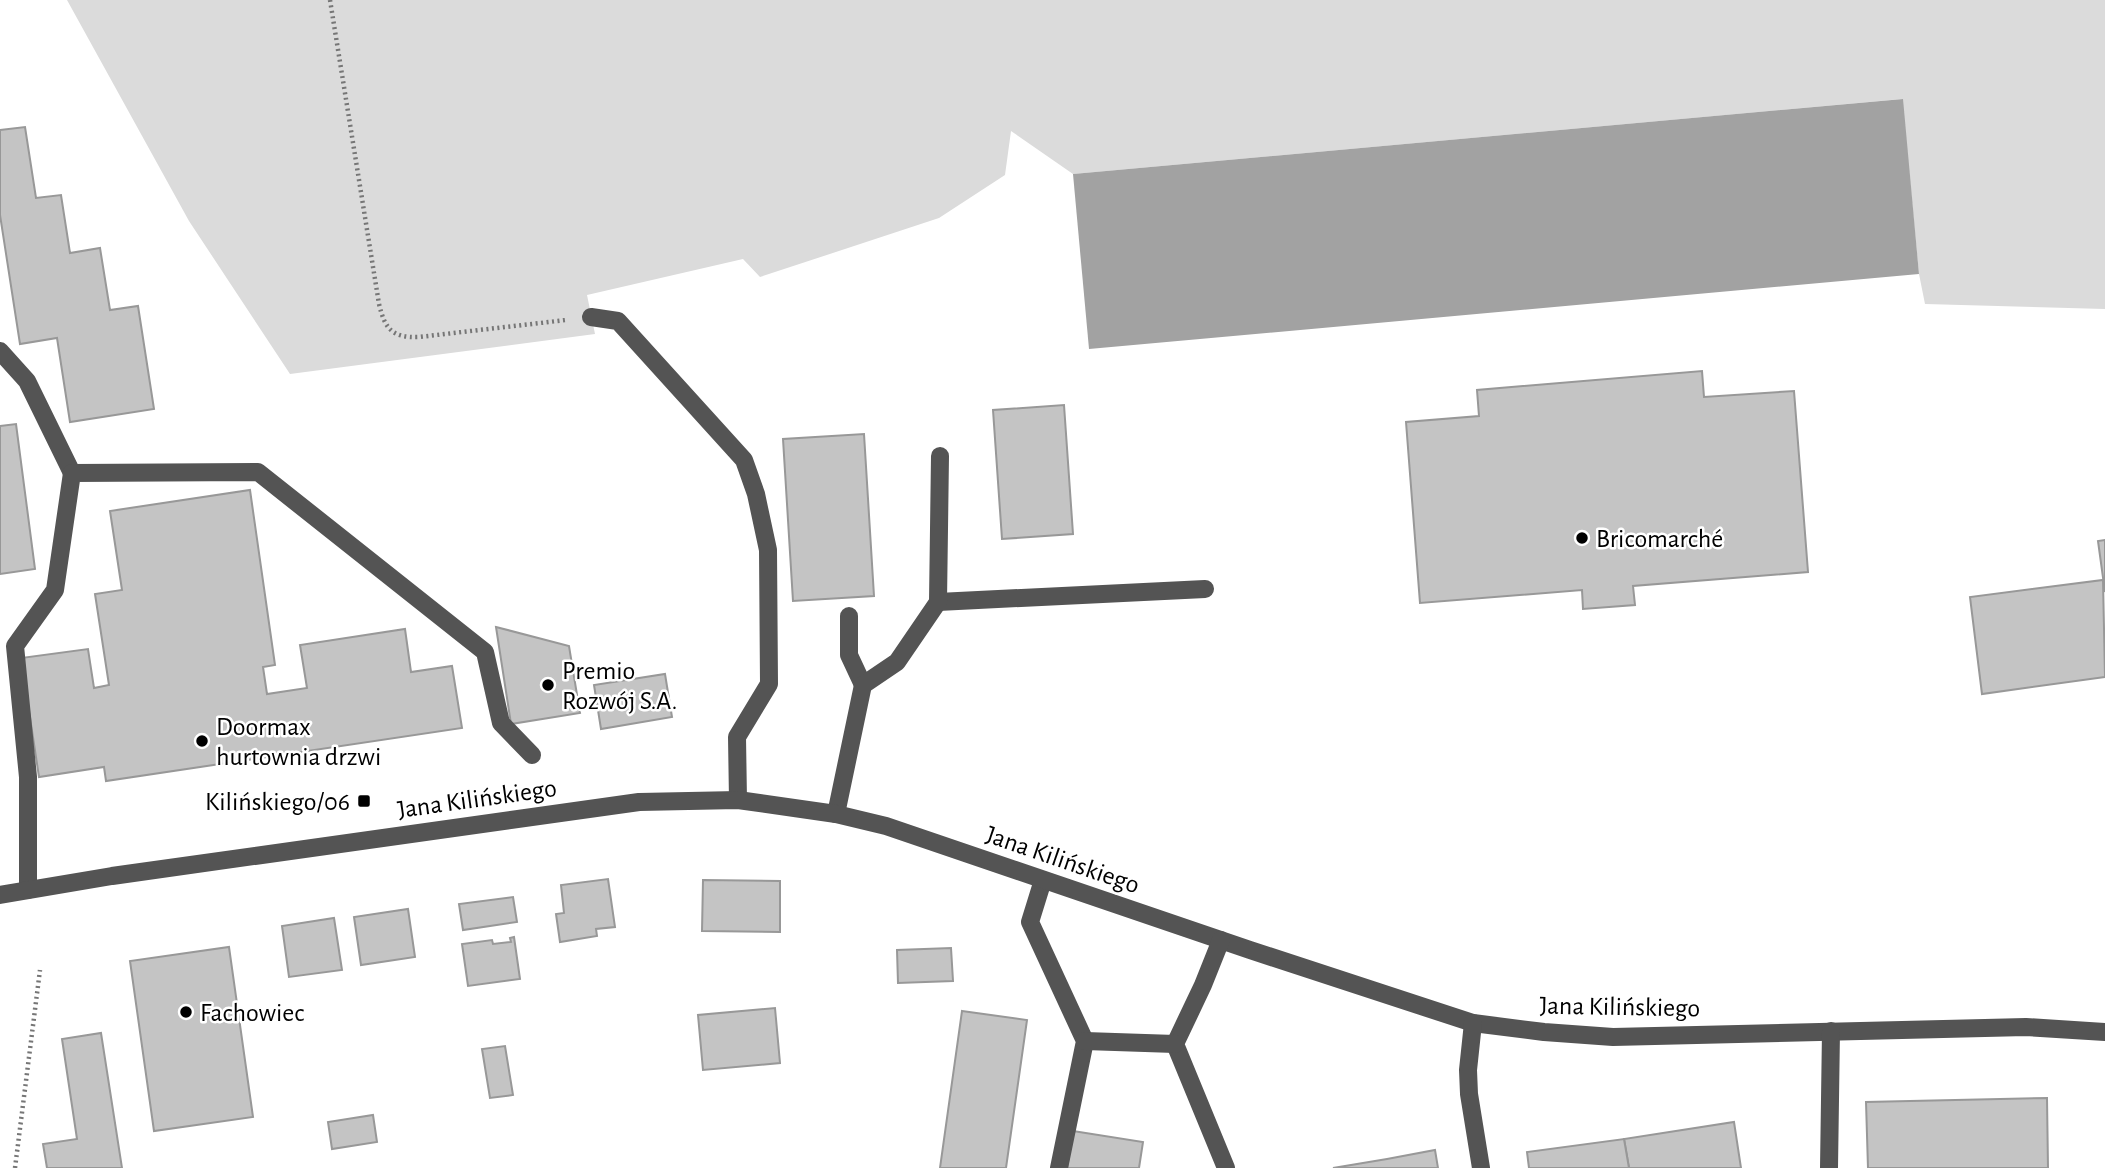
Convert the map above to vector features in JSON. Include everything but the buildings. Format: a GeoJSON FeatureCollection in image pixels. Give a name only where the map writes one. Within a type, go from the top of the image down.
{"type":"FeatureCollection","features":[{"type":"Feature","properties":{"kind":"street"},"geometry":{"type":"LineString","coordinates":[[591,317],[618,321],[744,460],[756,494],[768,550],[769,684],[737,737],[738,800]]}},
{"type":"Feature","properties":{"kind":"street"},"geometry":{"type":"LineString","coordinates":[[0,351],[27,381],[72,473],[55,590],[15,646],[28,777],[28,890]]}},
{"type":"Feature","properties":{"kind":"street"},"geometry":{"type":"LineString","coordinates":[[863,685],[897,662],[938,602],[940,456]]}},
{"type":"Feature","properties":{"kind":"street"},"geometry":{"type":"LineString","coordinates":[[72,473],[258,472],[485,652],[501,723],[531,755]]}},
{"type":"Feature","properties":{"kind":"street"},"geometry":{"type":"LineString","coordinates":[[938,602],[1205,589]]}},
{"type":"Feature","properties":{"kind":"street"},"geometry":{"type":"LineString","coordinates":[[835,814],[863,685],[849,655],[849,616]]}},
{"type":"Feature","properties":{"kind":"street","name":"Jana Kilińskiego"},"geometry":{"type":"LineString","coordinates":[[0,895],[112,876],[639,802],[738,800],[835,814],[886,826],[1474,1023],[1613,1037],[2026,1027],[2105,1032]]}},
{"type":"Feature","properties":{"kind":"street"},"geometry":{"type":"LineString","coordinates":[[1043,880],[1030,922],[1085,1041],[1059,1168]]}},
{"type":"Feature","properties":{"kind":"street"},"geometry":{"type":"LineString","coordinates":[[1221,940],[1175,1044],[1226,1168]]}},
{"type":"Feature","properties":{"kind":"street"},"geometry":{"type":"LineString","coordinates":[[1474,1023],[1468,1070],[1469,1094],[1481,1168]]}},
{"type":"Feature","properties":{"kind":"street"},"geometry":{"type":"LineString","coordinates":[[1829,1168],[1831,1031]]}},
{"type":"Feature","properties":{"kind":"street"},"geometry":{"type":"LineString","coordinates":[[1085,1041],[1175,1044]]}},
{"type":"Feature","properties":{"kind":"path"},"geometry":{"type":"LineString","coordinates":[[330,0],[379,303],[382,318],[389,330],[403,338],[419,337],[591,317]]}},
{"type":"Feature","properties":{"kind":"path"},"geometry":{"type":"LineString","coordinates":[[15,1168],[40,970]]}},
{"type":"Feature","properties":{"kind":"shaded area"},"geometry":{"type":"Polygon","coordinates":[[[67,0],[2105,0],[2105,309],[1925,304],[1919,274],[1902,99],[1073,174],[1011,131],[1005,175],[939,218],[760,277],[743,259],[587,295],[595,334],[290,374],[189,221],[67,0]]]}},
{"type":"Feature","properties":{"kind":"shaded area"},"geometry":{"type":"Polygon","coordinates":[[[1903,99],[1919,274],[1089,349],[1073,174],[1903,99]]]}},
{"type":"Feature","properties":{"kind":"place","name":"Bricomarché"},"geometry":{"type":"Point","coordinates":[1582,538]}},
{"type":"Feature","properties":{"kind":"place","name":"Premio Rozwój S.A."},"geometry":{"type":"Point","coordinates":[548,685]}},
{"type":"Feature","properties":{"kind":"place","name":"Doormax hurtownia drzwi"},"geometry":{"type":"Point","coordinates":[202,741]}},
{"type":"Feature","properties":{"kind":"place","name":"Kilińskiego/06"},"geometry":{"type":"Point","coordinates":[364,801]}},
{"type":"Feature","properties":{"kind":"place","name":"Fachowiec"},"geometry":{"type":"Point","coordinates":[186,1012]}}]}
